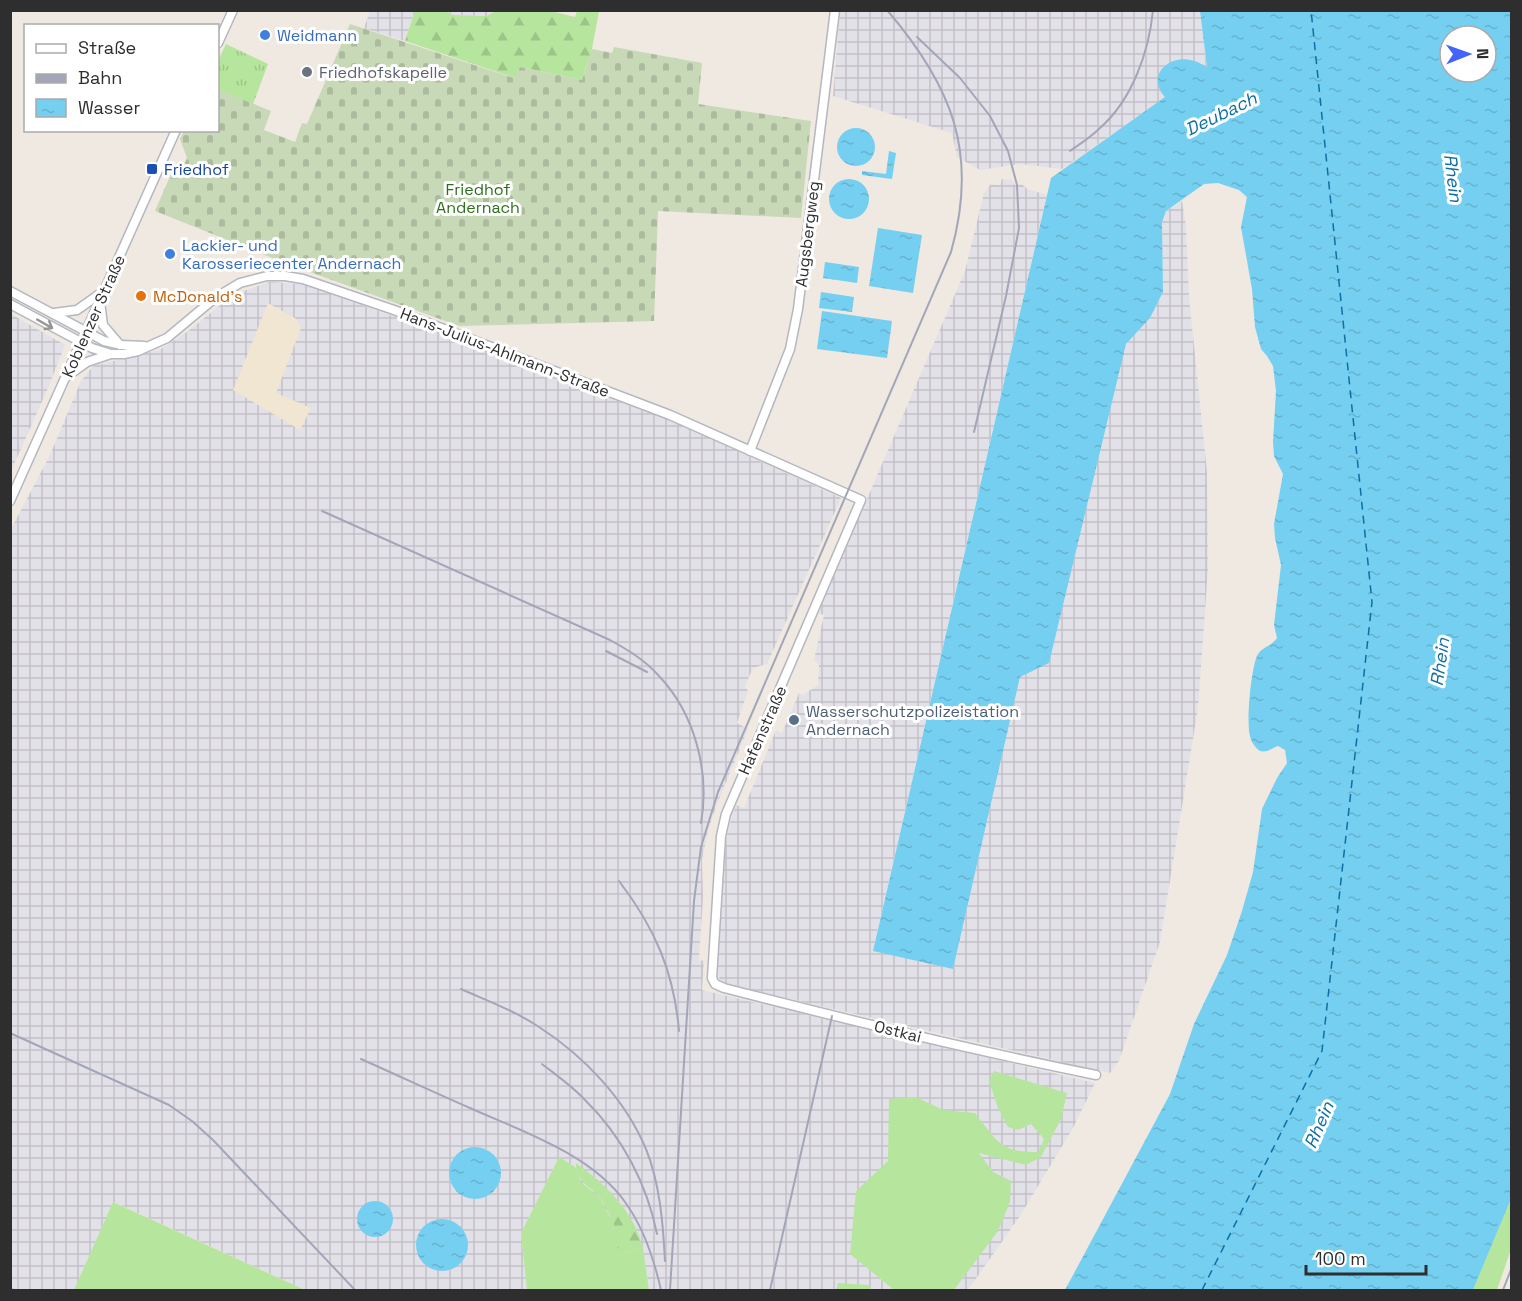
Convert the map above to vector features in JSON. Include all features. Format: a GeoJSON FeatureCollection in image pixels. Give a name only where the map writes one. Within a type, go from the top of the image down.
{"type":"FeatureCollection","features":[{"type":"Feature","properties":{"kind":"street"},"geometry":{"type":"LineString","coordinates":[[219,41],[233,10]]}},
{"type":"Feature","properties":{"kind":"street","name":"Augsbergweg"},"geometry":{"type":"LineString","coordinates":[[750,451],[790,349],[798,309],[835,10]]}},
{"type":"Feature","properties":{"kind":"street","name":"Koblenzer Straße"},"geometry":{"type":"LineString","coordinates":[[10,501],[175,132]]}},
{"type":"Feature","properties":{"kind":"street","name":"Hans-Julius-Ahlmann-Straße"},"geometry":{"type":"LineString","coordinates":[[66,377],[87,362],[111,354],[131,353],[153,345],[172,334],[202,308],[232,287],[258,277],[285,276],[303,279],[394,310],[670,415],[733,441],[750,451],[861,500]]}},
{"type":"Feature","properties":{"kind":"street"},"geometry":{"type":"LineString","coordinates":[[10,291],[104,341],[120,345],[153,345]]}},
{"type":"Feature","properties":{"kind":"street"},"geometry":{"type":"LineString","coordinates":[[54,313],[77,310],[104,291]]}},
{"type":"Feature","properties":{"kind":"street"},"geometry":{"type":"LineString","coordinates":[[100,301],[103,325],[120,345]]}},
{"type":"Feature","properties":{"kind":"street","name":"Hans-Julius-Ahlmann-Straße"},"geometry":{"type":"LineString","coordinates":[[10,304],[81,343],[111,354]]}},
{"type":"Feature","properties":{"kind":"street","name":"Hafenstraße"},"geometry":{"type":"LineString","coordinates":[[711,971],[721,836],[726,814],[861,500]]}},
{"type":"Feature","properties":{"kind":"street","name":"Ostkai"},"geometry":{"type":"LineString","coordinates":[[711,971],[715,984],[724,988],[946,1043],[1096,1075]]}},
{"type":"Feature","properties":{"kind":"shaded area"},"geometry":{"type":"Polygon","coordinates":[[[370,11],[415,11],[405,41],[364,28],[370,11]]]}},
{"type":"Feature","properties":{"kind":"shaded area"},"geometry":{"type":"Polygon","coordinates":[[[445,11],[496,11],[486,16],[453,15],[445,11]]]}},
{"type":"Feature","properties":{"kind":"shaded area"},"geometry":{"type":"Polygon","coordinates":[[[840,11],[1200,11],[1207,68],[1179,60],[1165,66],[1159,88],[1166,97],[1062,169],[1020,164],[980,170],[957,157],[952,133],[833,96],[840,11]]]}},
{"type":"Feature","properties":{"kind":"shaded area"},"geometry":{"type":"Polygon","coordinates":[[[1002,179],[1012,180],[1014,185],[1022,184],[1027,189],[1047,195],[873,950],[953,968],[1020,676],[1126,344],[1150,318],[1163,292],[1162,222],[1166,211],[1182,201],[1186,226],[1189,297],[1207,472],[1208,569],[1198,708],[1160,942],[1119,1061],[1110,1073],[725,984],[720,980],[716,971],[724,862],[732,816],[736,805],[744,808],[776,730],[782,733],[799,693],[803,695],[818,685],[819,665],[814,660],[824,615],[818,613],[965,271],[984,193],[991,184],[1000,185],[1002,179]]]}},
{"type":"Feature","properties":{"kind":"shaded area"},"geometry":{"type":"Polygon","coordinates":[[[269,282],[302,284],[432,330],[729,443],[746,455],[841,498],[767,664],[753,668],[745,686],[748,691],[737,723],[748,729],[717,804],[702,859],[703,898],[699,960],[704,961],[702,990],[1095,1083],[1073,1128],[1020,1216],[968,1290],[649,1290],[643,1249],[627,1253],[616,1247],[521,1233],[527,1290],[305,1290],[114,1202],[74,1290],[11,1290],[11,529],[50,455],[81,381],[93,366],[159,350],[187,332],[234,294],[269,282]],[[478,1147],[462,1196],[474,1199],[485,1197],[499,1163],[488,1150],[478,1147]]]}},
{"type":"Feature","properties":{"kind":"shaded area"},"geometry":{"type":"Polygon","coordinates":[[[268,303],[295,318],[301,328],[276,393],[311,408],[300,430],[233,390],[268,303]]]}},
{"type":"Feature","properties":{"kind":"shaded area"},"geometry":{"type":"Polygon","coordinates":[[[11,314],[65,345],[11,471],[11,314]]]}},
{"type":"Feature","properties":{"kind":"green space"},"geometry":{"type":"Polygon","coordinates":[[[547,10],[575,17],[577,11],[599,11],[592,49],[582,80],[520,67],[515,78],[405,41],[415,11],[445,11],[453,15],[486,16],[496,11],[547,10]]]}},
{"type":"Feature","properties":{"kind":"green space","name":"Friedhof Andernach"},"geometry":{"type":"Polygon","coordinates":[[[350,24],[514,78],[520,67],[582,80],[592,49],[612,53],[614,47],[702,63],[698,104],[811,121],[801,218],[658,211],[654,321],[459,326],[285,263],[155,211],[171,174],[182,170],[187,158],[180,139],[184,132],[219,132],[219,89],[271,111],[264,130],[295,142],[302,123],[307,124],[350,24]]]}},
{"type":"Feature","properties":{"kind":"green space"},"geometry":{"type":"Polygon","coordinates":[[[226,44],[268,64],[253,104],[219,89],[219,59],[226,44]]]}},
{"type":"Feature","properties":{"kind":"green space"},"geometry":{"type":"Polygon","coordinates":[[[994,1071],[1067,1093],[1061,1119],[1041,1157],[1026,1165],[979,1153],[993,1172],[1011,1181],[1010,1202],[998,1231],[954,1290],[894,1290],[850,1254],[856,1191],[888,1161],[889,1099],[916,1097],[943,1110],[975,1113],[1001,1143],[1016,1150],[1038,1152],[1044,1139],[1031,1124],[1018,1130],[1008,1127],[998,1108],[989,1081],[994,1071]]]}},
{"type":"Feature","properties":{"kind":"green space"},"geometry":{"type":"Polygon","coordinates":[[[559,1157],[575,1167],[581,1182],[600,1198],[614,1224],[611,1235],[627,1253],[643,1248],[649,1290],[527,1290],[521,1233],[559,1157]]]}},
{"type":"Feature","properties":{"kind":"green space"},"geometry":{"type":"Polygon","coordinates":[[[576,1163],[598,1180],[626,1211],[643,1248],[627,1253],[616,1247],[611,1235],[614,1224],[608,1211],[600,1198],[581,1179],[576,1163]]]}},
{"type":"Feature","properties":{"kind":"green space"},"geometry":{"type":"Polygon","coordinates":[[[1511,1196],[1511,1249],[1497,1290],[1473,1290],[1511,1196]]]}},
{"type":"Feature","properties":{"kind":"green space"},"geometry":{"type":"Polygon","coordinates":[[[113,1202],[305,1290],[74,1290],[113,1202]]]}},
{"type":"Feature","properties":{"kind":"green space"},"geometry":{"type":"Polygon","coordinates":[[[838,1283],[869,1285],[872,1290],[836,1290],[838,1283]]]}},
{"type":"Feature","properties":{"kind":"water"},"geometry":{"type":"Polygon","coordinates":[[[1200,11],[1511,11],[1512,1196],[1473,1290],[1065,1290],[1170,1094],[1194,1024],[1227,955],[1242,911],[1253,872],[1262,809],[1287,763],[1285,750],[1278,746],[1265,751],[1258,750],[1251,740],[1249,729],[1250,696],[1257,656],[1277,638],[1274,625],[1281,565],[1274,524],[1283,474],[1274,456],[1276,391],[1273,366],[1261,349],[1255,327],[1252,289],[1241,227],[1247,197],[1239,190],[1218,183],[1204,184],[1166,211],[1162,222],[1163,292],[1150,318],[1126,344],[1049,663],[1020,677],[953,969],[873,951],[1051,178],[1165,97],[1158,81],[1159,74],[1169,63],[1185,59],[1196,61],[1207,67],[1200,11]]]}},
{"type":"Feature","properties":{"kind":"water"},"geometry":{"type":"Polygon","coordinates":[[[856,128],[869,134],[875,147],[869,160],[856,166],[843,160],[837,147],[843,134],[856,128]]]}},
{"type":"Feature","properties":{"kind":"water"},"geometry":{"type":"Polygon","coordinates":[[[889,151],[896,153],[892,179],[862,175],[862,171],[886,174],[889,151]]]}},
{"type":"Feature","properties":{"kind":"water"},"geometry":{"type":"Polygon","coordinates":[[[849,179],[863,185],[869,199],[863,213],[849,219],[835,213],[829,199],[835,185],[849,179]]]}},
{"type":"Feature","properties":{"kind":"water"},"geometry":{"type":"Polygon","coordinates":[[[878,228],[922,235],[913,293],[869,286],[878,228]]]}},
{"type":"Feature","properties":{"kind":"water"},"geometry":{"type":"Polygon","coordinates":[[[825,262],[859,267],[857,283],[823,278],[825,262]]]}},
{"type":"Feature","properties":{"kind":"water"},"geometry":{"type":"Polygon","coordinates":[[[821,292],[854,297],[852,312],[819,308],[821,292]]]}},
{"type":"Feature","properties":{"kind":"water"},"geometry":{"type":"Polygon","coordinates":[[[822,311],[892,321],[887,358],[817,349],[822,311]]]}},
{"type":"Feature","properties":{"kind":"water"},"geometry":{"type":"Polygon","coordinates":[[[475,1147],[485,1149],[493,1155],[499,1163],[501,1173],[499,1183],[493,1191],[485,1197],[475,1199],[465,1197],[457,1191],[451,1183],[449,1173],[451,1163],[457,1155],[465,1149],[475,1147]]]}},
{"type":"Feature","properties":{"kind":"water"},"geometry":{"type":"Polygon","coordinates":[[[375,1201],[388,1206],[393,1219],[388,1232],[375,1237],[362,1232],[357,1219],[362,1206],[375,1201]]]}},
{"type":"Feature","properties":{"kind":"water"},"geometry":{"type":"Polygon","coordinates":[[[442,1219],[452,1221],[460,1227],[466,1235],[468,1245],[466,1255],[460,1263],[452,1269],[442,1271],[432,1269],[424,1263],[418,1255],[416,1245],[418,1235],[424,1227],[432,1221],[442,1219]]]}},
{"type":"Feature","properties":{"kind":"ferry route"},"geometry":{"type":"LineString","coordinates":[[1202,1290],[1322,1051],[1372,602],[1311,10]]}},
{"type":"Feature","properties":{"kind":"railway"},"geometry":{"type":"LineString","coordinates":[[670,1290],[694,901],[701,847],[718,792],[951,252],[959,216],[962,183],[960,152],[954,122],[943,94],[928,66],[910,38],[887,10]]}},
{"type":"Feature","properties":{"kind":"railway"},"geometry":{"type":"LineString","coordinates":[[1070,151],[1111,117],[1130,89],[1148,42],[1153,10]]}},
{"type":"Feature","properties":{"kind":"railway"},"geometry":{"type":"LineString","coordinates":[[917,37],[960,78],[990,116],[1008,151],[1017,185],[1019,228],[1006,296],[974,432]]}},
{"type":"Feature","properties":{"kind":"railway"},"geometry":{"type":"LineString","coordinates":[[322,511],[610,640],[648,665],[672,691],[682,708],[697,745],[703,784],[701,823]]}},
{"type":"Feature","properties":{"kind":"railway"},"geometry":{"type":"LineString","coordinates":[[606,651],[647,672]]}},
{"type":"Feature","properties":{"kind":"railway"},"geometry":{"type":"LineString","coordinates":[[619,881],[643,916],[661,952],[673,989],[679,1031]]}},
{"type":"Feature","properties":{"kind":"railway"},"geometry":{"type":"LineString","coordinates":[[461,989],[539,1027],[572,1051],[615,1096],[637,1131],[651,1162],[660,1204],[665,1261]]}},
{"type":"Feature","properties":{"kind":"railway"},"geometry":{"type":"LineString","coordinates":[[770,1290],[832,1016]]}},
{"type":"Feature","properties":{"kind":"railway"},"geometry":{"type":"LineString","coordinates":[[10,1033],[169,1105],[192,1121],[213,1140],[355,1290]]}},
{"type":"Feature","properties":{"kind":"railway"},"geometry":{"type":"LineString","coordinates":[[361,1059],[532,1135],[594,1170],[611,1185],[638,1222],[652,1255],[661,1290]]}},
{"type":"Feature","properties":{"kind":"railway"},"geometry":{"type":"LineString","coordinates":[[542,1064],[580,1095],[598,1114],[621,1145],[640,1179],[657,1234]]}},
{"type":"Feature","properties":{"kind":"railway"},"geometry":{"type":"LineString","coordinates":[[1503,1290],[1512,1267]]}},
{"type":"Feature","properties":{"kind":"railway"},"geometry":{"type":"LineString","coordinates":[[10,1289],[15,1290]]}},
{"type":"Feature","properties":{"kind":"place","name":"Weidmann"},"geometry":{"type":"Point","coordinates":[265,35]}},
{"type":"Feature","properties":{"kind":"place","name":"Friedhofskapelle"},"geometry":{"type":"Point","coordinates":[307,72]}},
{"type":"Feature","properties":{"kind":"place","name":"Friedhof"},"geometry":{"type":"Point","coordinates":[152,169]}},
{"type":"Feature","properties":{"kind":"place","name":"Lackier- und Karosseriecenter Andernach"},"geometry":{"type":"Point","coordinates":[170,254]}},
{"type":"Feature","properties":{"kind":"place","name":"McDonald's"},"geometry":{"type":"Point","coordinates":[141,296]}},
{"type":"Feature","properties":{"kind":"place","name":"Wasserschutzpolizeistation Andernach"},"geometry":{"type":"Point","coordinates":[794,720]}},
{"type":"Feature","properties":{"kind":"water label","name":"Deubach"},"geometry":{"type":"Point","coordinates":[1221,114]}},
{"type":"Feature","properties":{"kind":"water label","name":"Rhein"},"geometry":{"type":"Point","coordinates":[1453,178]}},
{"type":"Feature","properties":{"kind":"water label","name":"Rhein"},"geometry":{"type":"Point","coordinates":[1440,662]}},
{"type":"Feature","properties":{"kind":"water label","name":"Rhein"},"geometry":{"type":"Point","coordinates":[1319,1125]}}]}
